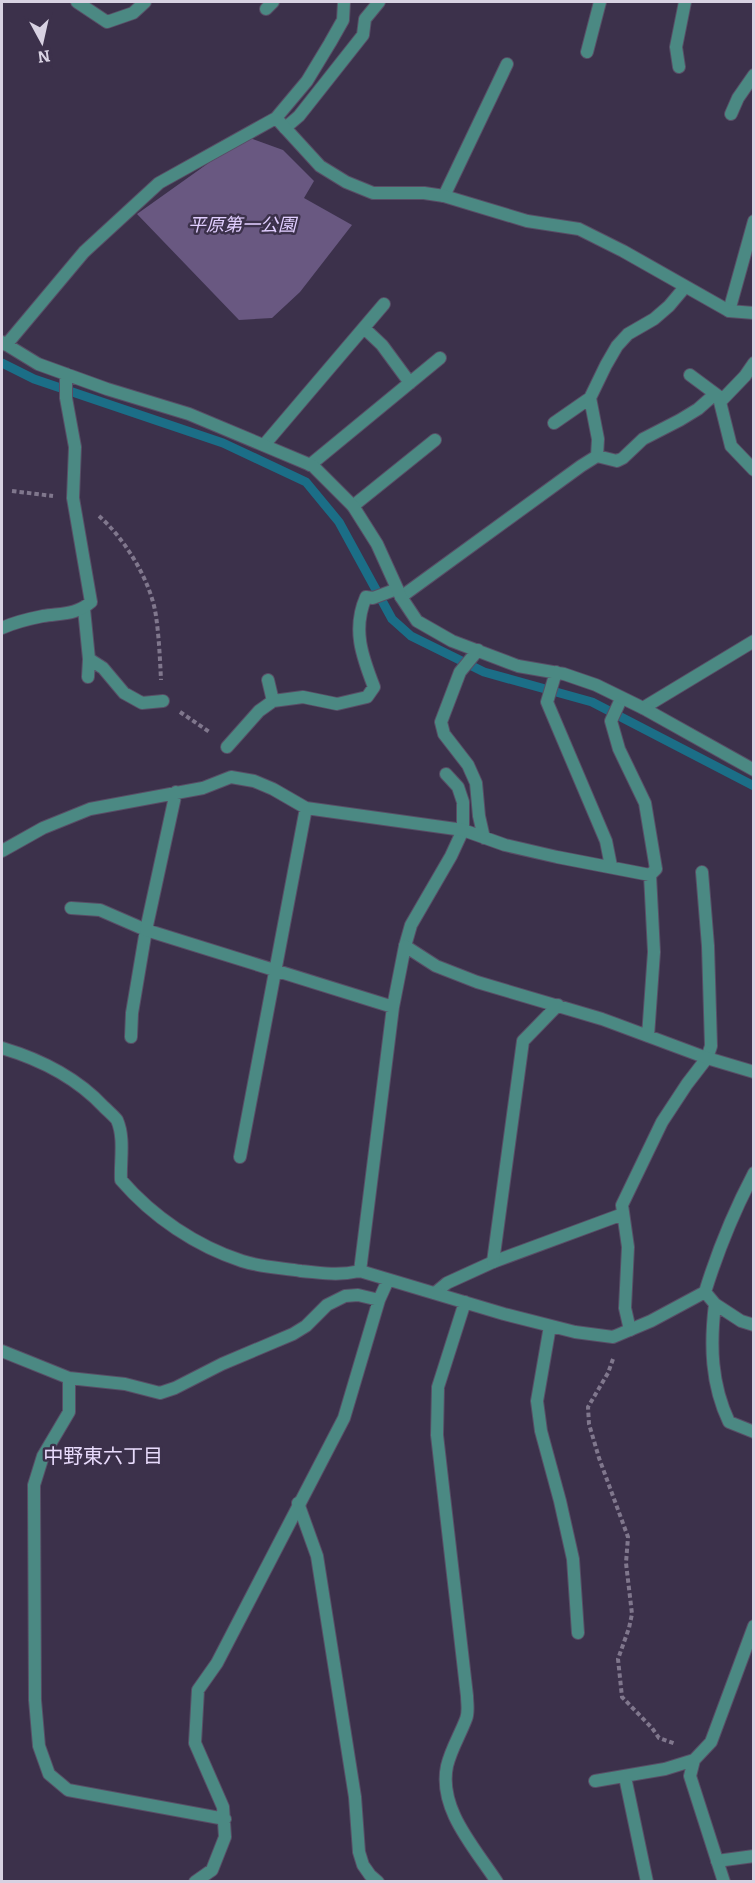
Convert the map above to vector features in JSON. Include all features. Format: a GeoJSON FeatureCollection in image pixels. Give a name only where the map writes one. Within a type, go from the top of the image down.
{"type":"FeatureCollection","features":[{"type":"Feature","properties":{"kind":"street"},"geometry":{"type":"LineString","coordinates":[[77,2],[107,22],[133,13],[145,2]]}},
{"type":"Feature","properties":{"kind":"street"},"geometry":{"type":"LineString","coordinates":[[344,2],[343,20],[330,43],[307,81],[276,118],[159,183],[84,252],[4,344],[66,378],[189,414],[310,465],[353,506],[377,544],[395,593],[417,621],[476,654],[554,678],[596,685],[643,708],[753,770]]}},
{"type":"Feature","properties":{"kind":"street"},"geometry":{"type":"LineString","coordinates":[[285,128],[299,116],[363,35],[365,19],[379,2]]}},
{"type":"Feature","properties":{"kind":"street"},"geometry":{"type":"LineString","coordinates":[[587,52],[600,2]]}},
{"type":"Feature","properties":{"kind":"street"},"geometry":{"type":"LineString","coordinates":[[679,67],[676,47],[685,2]]}},
{"type":"Feature","properties":{"kind":"street"},"geometry":{"type":"LineString","coordinates":[[444,196],[507,64]]}},
{"type":"Feature","properties":{"kind":"street"},"geometry":{"type":"LineString","coordinates":[[731,114],[753,75]]}},
{"type":"Feature","properties":{"kind":"street"},"geometry":{"type":"LineString","coordinates":[[276,118],[320,166],[346,182],[374,193],[424,193],[444,196],[527,221],[579,229],[623,251],[729,311],[753,314]]}},
{"type":"Feature","properties":{"kind":"street"},"geometry":{"type":"LineString","coordinates":[[729,311],[753,222]]}},
{"type":"Feature","properties":{"kind":"street"},"geometry":{"type":"LineString","coordinates":[[554,423],[590,398],[617,346],[628,334],[654,319],[669,306],[685,287]]}},
{"type":"Feature","properties":{"kind":"street"},"geometry":{"type":"LineString","coordinates":[[264,445],[384,304]]}},
{"type":"Feature","properties":{"kind":"street"},"geometry":{"type":"LineString","coordinates":[[364,328],[382,345],[410,383]]}},
{"type":"Feature","properties":{"kind":"street"},"geometry":{"type":"LineString","coordinates":[[310,465],[440,358]]}},
{"type":"Feature","properties":{"kind":"street"},"geometry":{"type":"LineString","coordinates":[[227,747],[259,711],[273,701],[303,697],[337,704],[368,697],[374,687],[360,646],[359,613],[366,597],[373,598],[395,593],[597,456],[617,461],[623,458],[643,439],[719,396],[745,376],[753,363]]}},
{"type":"Feature","properties":{"kind":"street"},"geometry":{"type":"LineString","coordinates":[[690,375],[719,396],[731,446],[753,470]]}},
{"type":"Feature","properties":{"kind":"street"},"geometry":{"type":"LineString","coordinates":[[2,628],[16,621],[70,614],[84,609],[91,602],[73,498],[75,447],[66,398],[66,378]]}},
{"type":"Feature","properties":{"kind":"street"},"geometry":{"type":"LineString","coordinates":[[590,398],[598,439],[597,456]]}},
{"type":"Feature","properties":{"kind":"street"},"geometry":{"type":"LineString","coordinates":[[353,506],[435,440]]}},
{"type":"Feature","properties":{"kind":"street"},"geometry":{"type":"LineString","coordinates":[[84,609],[89,659],[88,677]]}},
{"type":"Feature","properties":{"kind":"street"},"geometry":{"type":"LineString","coordinates":[[643,708],[753,641]]}},
{"type":"Feature","properties":{"kind":"street"},"geometry":{"type":"LineString","coordinates":[[476,654],[460,672],[441,722],[444,734],[468,765],[476,783],[484,838]]}},
{"type":"Feature","properties":{"kind":"street"},"geometry":{"type":"LineString","coordinates":[[89,659],[103,668],[124,693],[142,703],[163,701]]}},
{"type":"Feature","properties":{"kind":"street"},"geometry":{"type":"LineString","coordinates":[[554,678],[547,702],[606,841],[611,866]]}},
{"type":"Feature","properties":{"kind":"street"},"geometry":{"type":"LineString","coordinates":[[268,680],[273,701]]}},
{"type":"Feature","properties":{"kind":"street"},"geometry":{"type":"LineString","coordinates":[[621,699],[611,721],[619,749],[645,803],[653,839],[656,869],[650,875],[654,952],[648,1036]]}},
{"type":"Feature","properties":{"kind":"street"},"geometry":{"type":"LineString","coordinates":[[360,1271],[393,1007],[405,946],[411,925],[451,856],[463,830],[463,802],[458,788],[446,774]]}},
{"type":"Feature","properties":{"kind":"street"},"geometry":{"type":"LineString","coordinates":[[2,851],[43,828],[90,809],[203,788],[231,777],[254,781],[306,808],[463,830],[505,845],[650,875]]}},
{"type":"Feature","properties":{"kind":"street"},"geometry":{"type":"LineString","coordinates":[[131,1037],[132,1012],[146,930],[176,792]]}},
{"type":"Feature","properties":{"kind":"street"},"geometry":{"type":"LineString","coordinates":[[240,1157],[306,808]]}},
{"type":"Feature","properties":{"kind":"street"},"geometry":{"type":"LineString","coordinates":[[630,1330],[625,1308],[628,1247],[622,1205],[662,1122],[707,1058],[711,1046],[708,946],[702,872]]}},
{"type":"Feature","properties":{"kind":"street"},"geometry":{"type":"LineString","coordinates":[[71,908],[100,910],[146,930],[393,1007]]}},
{"type":"Feature","properties":{"kind":"street"},"geometry":{"type":"LineString","coordinates":[[405,946],[436,966],[477,982],[558,1005],[753,1072]]}},
{"type":"Feature","properties":{"kind":"street"},"geometry":{"type":"LineString","coordinates":[[493,1262],[523,1041],[558,1005]]}},
{"type":"Feature","properties":{"kind":"street"},"geometry":{"type":"LineString","coordinates":[[2,1048],[24,1055],[81,1085],[99,1101],[117,1120],[122,1141],[122,1180],[158,1215],[194,1241],[244,1262],[341,1275],[360,1271],[550,1326],[613,1337],[651,1321],[705,1292],[728,1226],[753,1173]]}},
{"type":"Feature","properties":{"kind":"street"},"geometry":{"type":"LineString","coordinates":[[435,1293],[447,1283],[493,1262],[623,1214]]}},
{"type":"Feature","properties":{"kind":"street"},"geometry":{"type":"LineString","coordinates":[[195,1881],[212,1870],[225,1837],[224,1807],[195,1743],[198,1690],[217,1663],[344,1418],[379,1300],[388,1280]]}},
{"type":"Feature","properties":{"kind":"street"},"geometry":{"type":"LineString","coordinates":[[705,1292],[715,1304],[741,1321],[753,1324]]}},
{"type":"Feature","properties":{"kind":"street"},"geometry":{"type":"LineString","coordinates":[[2,1350],[69,1378],[125,1384],[148,1392],[160,1393],[293,1334],[306,1326],[327,1305],[345,1296],[358,1295],[379,1300]]}},
{"type":"Feature","properties":{"kind":"street"},"geometry":{"type":"LineString","coordinates":[[465,1302],[438,1387],[437,1435],[467,1696],[467,1717],[455,1742],[447,1767],[446,1795],[454,1816],[497,1881]]}},
{"type":"Feature","properties":{"kind":"street"},"geometry":{"type":"LineString","coordinates":[[715,1304],[711,1336],[713,1366],[720,1402],[729,1422],[753,1432]]}},
{"type":"Feature","properties":{"kind":"street"},"geometry":{"type":"LineString","coordinates":[[550,1326],[537,1401],[541,1431],[573,1559],[579,1633]]}},
{"type":"Feature","properties":{"kind":"street"},"geometry":{"type":"LineString","coordinates":[[69,1378],[69,1412],[43,1456],[34,1485],[35,1700],[39,1746],[49,1774],[68,1790],[225,1819]]}},
{"type":"Feature","properties":{"kind":"street"},"geometry":{"type":"LineString","coordinates":[[298,1503],[317,1556],[355,1797],[359,1851],[363,1864],[370,1875],[378,1881]]}},
{"type":"Feature","properties":{"kind":"street"},"geometry":{"type":"LineString","coordinates":[[595,1781],[665,1769],[693,1760],[711,1742],[753,1626]]}},
{"type":"Feature","properties":{"kind":"street"},"geometry":{"type":"LineString","coordinates":[[693,1760],[690,1776],[724,1881]]}},
{"type":"Feature","properties":{"kind":"street"},"geometry":{"type":"LineString","coordinates":[[625,1777],[647,1881]]}},
{"type":"Feature","properties":{"kind":"street"},"geometry":{"type":"LineString","coordinates":[[717,1861],[753,1856]]}},
{"type":"Feature","properties":{"kind":"path"},"geometry":{"type":"LineString","coordinates":[[12,491],[73,498],[90,507],[109,525],[135,561],[148,586],[156,614],[163,701],[202,725],[227,747]]}},
{"type":"Feature","properties":{"kind":"path"},"geometry":{"type":"LineString","coordinates":[[613,1337],[613,1358],[608,1373],[588,1407],[589,1424],[599,1458],[628,1537],[626,1563],[632,1614],[618,1659],[622,1697],[659,1738],[673,1741],[693,1760]]}},
{"type":"Feature","properties":{"kind":"green space","name":"平原第一公園"},"geometry":{"type":"Polygon","coordinates":[[[250,138],[283,150],[314,181],[304,198],[352,225],[300,292],[272,318],[239,320],[137,214],[217,157],[250,138]]]}},
{"type":"Feature","properties":{"kind":"waterway"},"geometry":{"type":"LineString","coordinates":[[2,363],[34,379],[223,443],[306,482],[339,522],[392,619],[411,636],[484,672],[592,702],[754,786]]}},
{"type":"Feature","properties":{"kind":"district","name":"中野東六丁目"},"geometry":{"type":"Point","coordinates":[103,1456]}}]}
